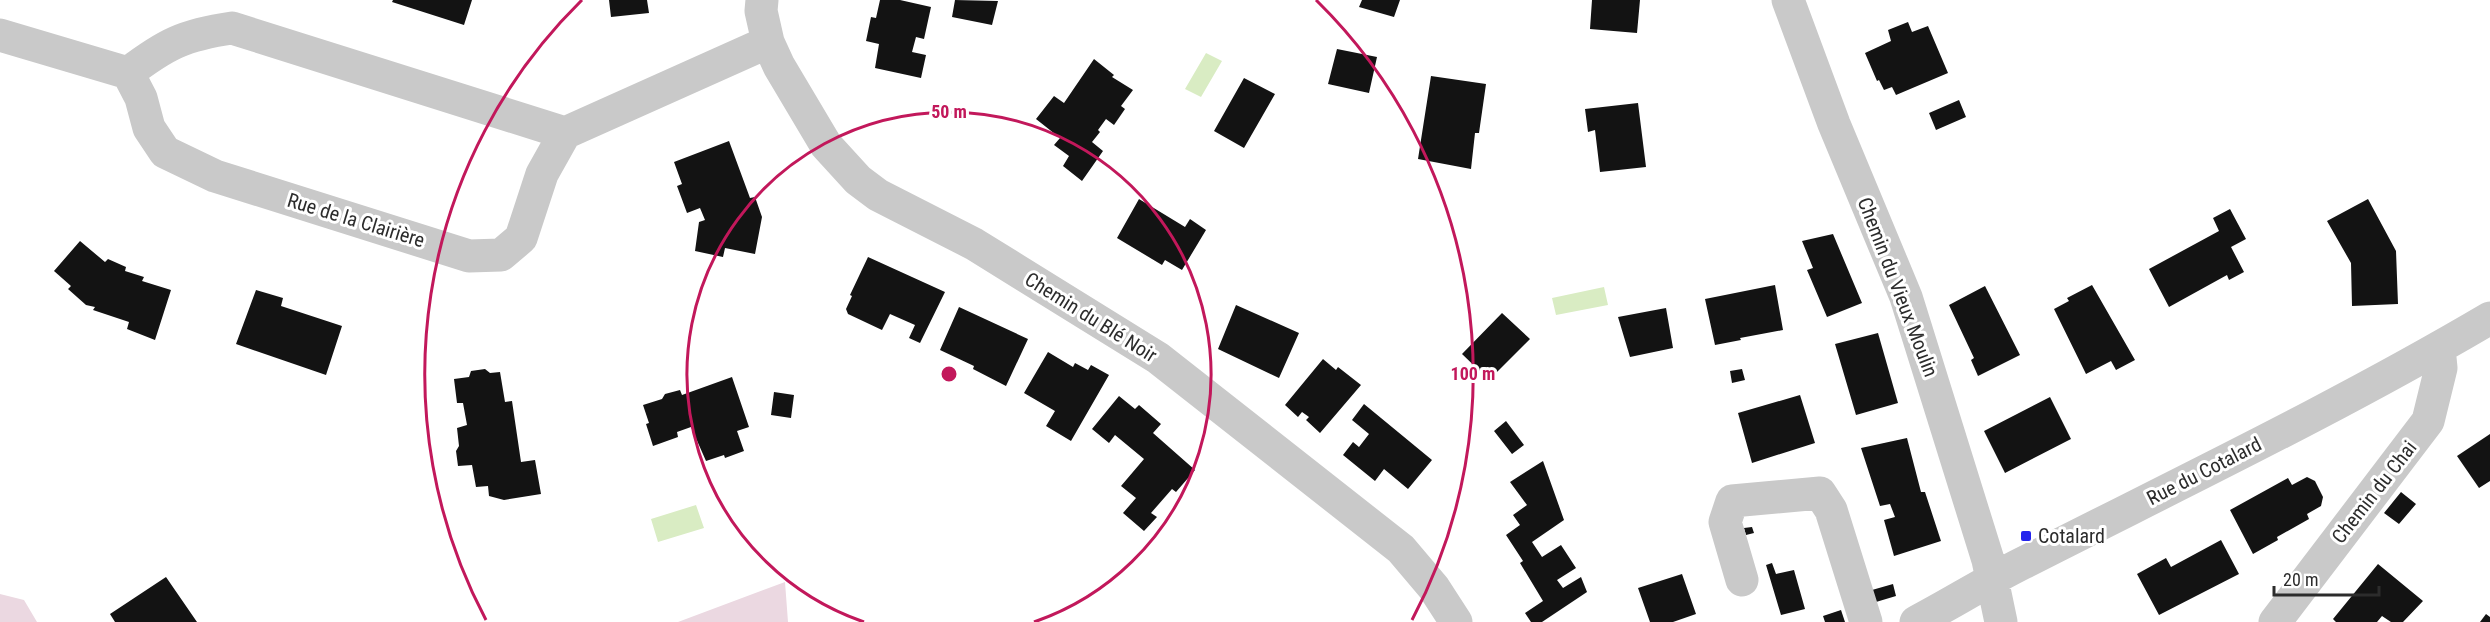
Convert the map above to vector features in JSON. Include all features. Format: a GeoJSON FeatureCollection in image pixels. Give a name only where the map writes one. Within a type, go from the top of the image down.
{"type":"FeatureCollection","features":[{"type":"Feature","properties":{"kind":"street","name":"Chemin du Blé Noir"},"geometry":{"type":"LineString","coordinates":[[762,0],[761,11],[768,42],[825,145],[858,180],[878,195],[974,244],[1158,358],[1401,549],[1434,588],[1456,622]]}},
{"type":"Feature","properties":{"kind":"street","name":"Chemin du Vieux Moulin"},"geometry":{"type":"LineString","coordinates":[[1788,0],[1834,124],[1906,297],[1993,580],[2001,622]]}},
{"type":"Feature","properties":{"kind":"street"},"geometry":{"type":"LineString","coordinates":[[0,35],[128,73],[160,49],[197,33],[232,28],[565,133],[768,42]]}},
{"type":"Feature","properties":{"kind":"street","name":"Rue de la Clairière"},"geometry":{"type":"LineString","coordinates":[[128,73],[141,98],[149,128],[165,153],[215,176],[469,256],[501,255],[521,238],[542,174],[565,133]]}},
{"type":"Feature","properties":{"kind":"street","name":"Rue du Cotalard"},"geometry":{"type":"LineString","coordinates":[[1916,622],[2439,348],[2490,318]]}},
{"type":"Feature","properties":{"kind":"street","name":"Chemin du Chai"},"geometry":{"type":"LineString","coordinates":[[2275,622],[2428,421],[2441,368],[2439,348]]}},
{"type":"Feature","properties":{"kind":"street"},"geometry":{"type":"LineString","coordinates":[[1742,580],[1725,522],[1732,501],[1820,493],[1831,510],[1866,622]]}},
{"type":"Feature","properties":{"kind":"shaded area"},"geometry":{"type":"Polygon","coordinates":[[[1206,53],[1222,61],[1201,97],[1185,89],[1206,53]]]}},
{"type":"Feature","properties":{"kind":"shaded area"},"geometry":{"type":"Polygon","coordinates":[[[1604,287],[1608,305],[1556,315],[1552,298],[1604,287]]]}},
{"type":"Feature","properties":{"kind":"shaded area"},"geometry":{"type":"Polygon","coordinates":[[[696,505],[704,528],[658,542],[651,519],[696,505]]]}},
{"type":"Feature","properties":{"kind":"shaded area"},"geometry":{"type":"Polygon","coordinates":[[[785,582],[788,622],[678,622],[785,582]]]}},
{"type":"Feature","properties":{"kind":"shaded area"},"geometry":{"type":"Polygon","coordinates":[[[0,594],[24,600],[37,622],[0,622],[0,594]]]}},
{"type":"Feature","properties":{"kind":"building"},"geometry":{"type":"Polygon","coordinates":[[[393,0],[472,0],[464,25],[392,2],[393,0]]]}},
{"type":"Feature","properties":{"kind":"building"},"geometry":{"type":"Polygon","coordinates":[[[609,0],[647,0],[649,13],[611,17],[609,0]]]}},
{"type":"Feature","properties":{"kind":"building"},"geometry":{"type":"Polygon","coordinates":[[[880,0],[900,0],[931,7],[924,39],[916,37],[912,52],[926,55],[921,78],[875,68],[879,44],[866,41],[871,17],[876,18],[880,0]]]}},
{"type":"Feature","properties":{"kind":"building"},"geometry":{"type":"Polygon","coordinates":[[[955,0],[998,1],[992,25],[952,17],[955,0]]]}},
{"type":"Feature","properties":{"kind":"building"},"geometry":{"type":"Polygon","coordinates":[[[1362,0],[1400,0],[1394,17],[1359,7],[1362,0]]]}},
{"type":"Feature","properties":{"kind":"building"},"geometry":{"type":"Polygon","coordinates":[[[1592,0],[1640,0],[1637,33],[1590,29],[1592,0]]]}},
{"type":"Feature","properties":{"kind":"building"},"geometry":{"type":"Polygon","coordinates":[[[1908,22],[1912,32],[1928,26],[1948,73],[1896,95],[1892,87],[1884,90],[1879,80],[1877,81],[1865,53],[1891,41],[1888,30],[1908,22]]]}},
{"type":"Feature","properties":{"kind":"building"},"geometry":{"type":"Polygon","coordinates":[[[1337,49],[1377,57],[1369,93],[1328,84],[1337,49]]]}},
{"type":"Feature","properties":{"kind":"building"},"geometry":{"type":"Polygon","coordinates":[[[1094,59],[1114,75],[1112,77],[1133,90],[1121,106],[1125,109],[1114,125],[1106,119],[1098,130],[1100,132],[1092,142],[1103,151],[1082,181],[1063,166],[1069,156],[1054,145],[1060,138],[1036,119],[1054,96],[1064,103],[1094,59]]]}},
{"type":"Feature","properties":{"kind":"building"},"geometry":{"type":"Polygon","coordinates":[[[1431,76],[1486,84],[1479,133],[1475,133],[1471,169],[1418,159],[1431,76]]]}},
{"type":"Feature","properties":{"kind":"building"},"geometry":{"type":"Polygon","coordinates":[[[1244,78],[1275,94],[1244,148],[1214,131],[1244,78]]]}},
{"type":"Feature","properties":{"kind":"building"},"geometry":{"type":"Polygon","coordinates":[[[1959,100],[1966,117],[1936,130],[1929,113],[1959,100]]]}},
{"type":"Feature","properties":{"kind":"building"},"geometry":{"type":"Polygon","coordinates":[[[1638,103],[1646,167],[1600,172],[1595,130],[1588,132],[1585,109],[1638,103]]]}},
{"type":"Feature","properties":{"kind":"building"},"geometry":{"type":"Polygon","coordinates":[[[729,141],[750,198],[755,197],[762,217],[755,254],[725,248],[723,257],[695,251],[699,222],[705,220],[700,208],[687,213],[677,186],[682,184],[674,162],[729,141]]]}},
{"type":"Feature","properties":{"kind":"building"},"geometry":{"type":"Polygon","coordinates":[[[1139,199],[1185,227],[1190,219],[1206,230],[1182,270],[1165,260],[1162,265],[1117,238],[1139,199]]]}},
{"type":"Feature","properties":{"kind":"building"},"geometry":{"type":"Polygon","coordinates":[[[2368,199],[2396,251],[2398,304],[2352,306],[2351,263],[2327,221],[2368,199]]]}},
{"type":"Feature","properties":{"kind":"building"},"geometry":{"type":"Polygon","coordinates":[[[2230,209],[2246,239],[2231,247],[2244,272],[2229,280],[2227,275],[2169,307],[2149,269],[2219,231],[2213,218],[2230,209]]]}},
{"type":"Feature","properties":{"kind":"building"},"geometry":{"type":"Polygon","coordinates":[[[1833,234],[1862,303],[1827,317],[1807,270],[1813,268],[1802,241],[1833,234]]]}},
{"type":"Feature","properties":{"kind":"building"},"geometry":{"type":"Polygon","coordinates":[[[80,241],[105,262],[108,259],[126,267],[125,271],[144,277],[142,281],[171,290],[155,340],[127,329],[129,322],[93,310],[95,307],[86,305],[68,289],[71,286],[54,271],[80,241]]]}},
{"type":"Feature","properties":{"kind":"building"},"geometry":{"type":"Polygon","coordinates":[[[868,257],[945,292],[920,343],[909,338],[915,325],[890,314],[882,330],[848,314],[846,309],[852,296],[850,295],[868,257]]]}},
{"type":"Feature","properties":{"kind":"building"},"geometry":{"type":"Polygon","coordinates":[[[1775,285],[1783,330],[1715,345],[1705,299],[1775,285]]]}},
{"type":"Feature","properties":{"kind":"building"},"geometry":{"type":"Polygon","coordinates":[[[2092,285],[2135,360],[2116,370],[2111,361],[2086,374],[2054,309],[2069,301],[2067,298],[2092,285]]]}},
{"type":"Feature","properties":{"kind":"building"},"geometry":{"type":"Polygon","coordinates":[[[1985,286],[2020,355],[1978,376],[1971,360],[1974,358],[1949,305],[1985,286]]]}},
{"type":"Feature","properties":{"kind":"building"},"geometry":{"type":"Polygon","coordinates":[[[256,290],[283,298],[281,306],[342,326],[326,375],[236,344],[256,290]]]}},
{"type":"Feature","properties":{"kind":"building"},"geometry":{"type":"Polygon","coordinates":[[[1236,305],[1299,333],[1279,378],[1218,349],[1236,305]]]}},
{"type":"Feature","properties":{"kind":"building"},"geometry":{"type":"Polygon","coordinates":[[[959,307],[1028,339],[1006,386],[973,369],[974,366],[940,350],[959,307]]]}},
{"type":"Feature","properties":{"kind":"building"},"geometry":{"type":"Polygon","coordinates":[[[1666,308],[1673,348],[1630,357],[1618,317],[1666,308]]]}},
{"type":"Feature","properties":{"kind":"building"},"geometry":{"type":"Polygon","coordinates":[[[1502,313],[1530,339],[1489,380],[1462,354],[1502,313]]]}},
{"type":"Feature","properties":{"kind":"building"},"geometry":{"type":"Polygon","coordinates":[[[1878,333],[1898,403],[1856,415],[1835,344],[1878,333]]]}},
{"type":"Feature","properties":{"kind":"building"},"geometry":{"type":"Polygon","coordinates":[[[1048,352],[1073,367],[1075,363],[1088,370],[1091,365],[1109,375],[1071,441],[1046,426],[1055,411],[1024,393],[1048,352]]]}},
{"type":"Feature","properties":{"kind":"building"},"geometry":{"type":"Polygon","coordinates":[[[1323,359],[1336,370],[1338,367],[1361,385],[1320,433],[1306,420],[1309,417],[1302,412],[1298,417],[1285,405],[1323,359]]]}},
{"type":"Feature","properties":{"kind":"building"},"geometry":{"type":"Polygon","coordinates":[[[485,369],[490,373],[500,372],[505,402],[512,401],[521,462],[535,460],[541,494],[504,500],[489,496],[488,486],[476,487],[472,465],[458,466],[457,428],[467,425],[463,403],[457,403],[454,379],[469,377],[471,371],[485,369]]]}},
{"type":"Feature","properties":{"kind":"building"},"geometry":{"type":"Polygon","coordinates":[[[1742,369],[1745,380],[1732,383],[1730,371],[1742,369]]]}},
{"type":"Feature","properties":{"kind":"building"},"geometry":{"type":"Polygon","coordinates":[[[732,377],[749,427],[737,431],[744,451],[725,458],[724,455],[706,461],[691,427],[677,432],[678,437],[653,446],[643,405],[662,399],[665,394],[680,390],[682,395],[732,377]]]}},
{"type":"Feature","properties":{"kind":"building"},"geometry":{"type":"Polygon","coordinates":[[[774,392],[794,395],[791,418],[771,415],[774,392]]]}},
{"type":"Feature","properties":{"kind":"building"},"geometry":{"type":"Polygon","coordinates":[[[1800,395],[1815,443],[1752,463],[1738,413],[1800,395]]]}},
{"type":"Feature","properties":{"kind":"building"},"geometry":{"type":"Polygon","coordinates":[[[1119,396],[1135,409],[1139,405],[1161,424],[1153,433],[1195,470],[1176,492],[1172,489],[1151,513],[1157,517],[1144,531],[1123,513],[1136,498],[1121,486],[1144,459],[1115,435],[1109,443],[1092,429],[1119,396]]]}},
{"type":"Feature","properties":{"kind":"building"},"geometry":{"type":"Polygon","coordinates":[[[2050,397],[2071,439],[2005,473],[1984,431],[2050,397]]]}},
{"type":"Feature","properties":{"kind":"building"},"geometry":{"type":"Polygon","coordinates":[[[1364,404],[1432,460],[1408,489],[1384,469],[1375,481],[1343,455],[1353,442],[1359,447],[1369,434],[1352,420],[1364,404]]]}},
{"type":"Feature","properties":{"kind":"building"},"geometry":{"type":"Polygon","coordinates":[[[1506,421],[1524,445],[1512,454],[1494,431],[1506,421]]]}},
{"type":"Feature","properties":{"kind":"building"},"geometry":{"type":"Polygon","coordinates":[[[2490,434],[2490,481],[2479,488],[2457,456],[2490,434]]]}},
{"type":"Feature","properties":{"kind":"building"},"geometry":{"type":"Polygon","coordinates":[[[1907,438],[1921,492],[1925,492],[1941,541],[1894,556],[1884,520],[1895,517],[1890,504],[1880,506],[1861,448],[1907,438]]]}},
{"type":"Feature","properties":{"kind":"building"},"geometry":{"type":"Polygon","coordinates":[[[1543,461],[1564,520],[1532,542],[1542,557],[1561,545],[1576,568],[1557,580],[1563,588],[1581,577],[1587,592],[1542,622],[1531,622],[1525,613],[1543,601],[1520,563],[1523,561],[1506,535],[1520,525],[1513,515],[1527,505],[1510,482],[1543,461]]]}},
{"type":"Feature","properties":{"kind":"building"},"geometry":{"type":"Polygon","coordinates":[[[2307,477],[2315,481],[2323,497],[2321,506],[2307,514],[2309,519],[2253,554],[2230,510],[2288,478],[2292,485],[2307,477]]]}},
{"type":"Feature","properties":{"kind":"building"},"geometry":{"type":"Polygon","coordinates":[[[2401,492],[2416,504],[2399,524],[2384,513],[2401,492]]]}},
{"type":"Feature","properties":{"kind":"building"},"geometry":{"type":"Polygon","coordinates":[[[1752,527],[1754,533],[1746,535],[1744,528],[1752,527]]]}},
{"type":"Feature","properties":{"kind":"building"},"geometry":{"type":"Polygon","coordinates":[[[2221,540],[2239,574],[2159,615],[2137,574],[2166,558],[2171,567],[2221,540]]]}},
{"type":"Feature","properties":{"kind":"building"},"geometry":{"type":"Polygon","coordinates":[[[1772,563],[1776,574],[1794,570],[1805,609],[1781,615],[1766,565],[1772,563]]]}},
{"type":"Feature","properties":{"kind":"building"},"geometry":{"type":"Polygon","coordinates":[[[2378,564],[2423,601],[2403,622],[2391,622],[2382,616],[2377,622],[2336,622],[2333,619],[2378,564]]]}},
{"type":"Feature","properties":{"kind":"building"},"geometry":{"type":"Polygon","coordinates":[[[1682,574],[1696,614],[1673,622],[1650,622],[1638,588],[1682,574]]]}},
{"type":"Feature","properties":{"kind":"building"},"geometry":{"type":"Polygon","coordinates":[[[166,577],[197,622],[115,622],[110,614],[166,577]]]}},
{"type":"Feature","properties":{"kind":"building"},"geometry":{"type":"Polygon","coordinates":[[[1893,584],[1896,596],[1876,602],[1872,590],[1893,584]]]}},
{"type":"Feature","properties":{"kind":"building"},"geometry":{"type":"Polygon","coordinates":[[[1841,610],[1845,622],[1825,622],[1823,616],[1841,610]]]}},
{"type":"Feature","properties":{"kind":"building"},"geometry":{"type":"Polygon","coordinates":[[[2486,614],[2490,617],[2490,622],[2480,622],[2486,614]]]}},
{"type":"Feature","properties":{"kind":"place","name":"Cotalard"},"geometry":{"type":"Point","coordinates":[2026,536]}}]}
